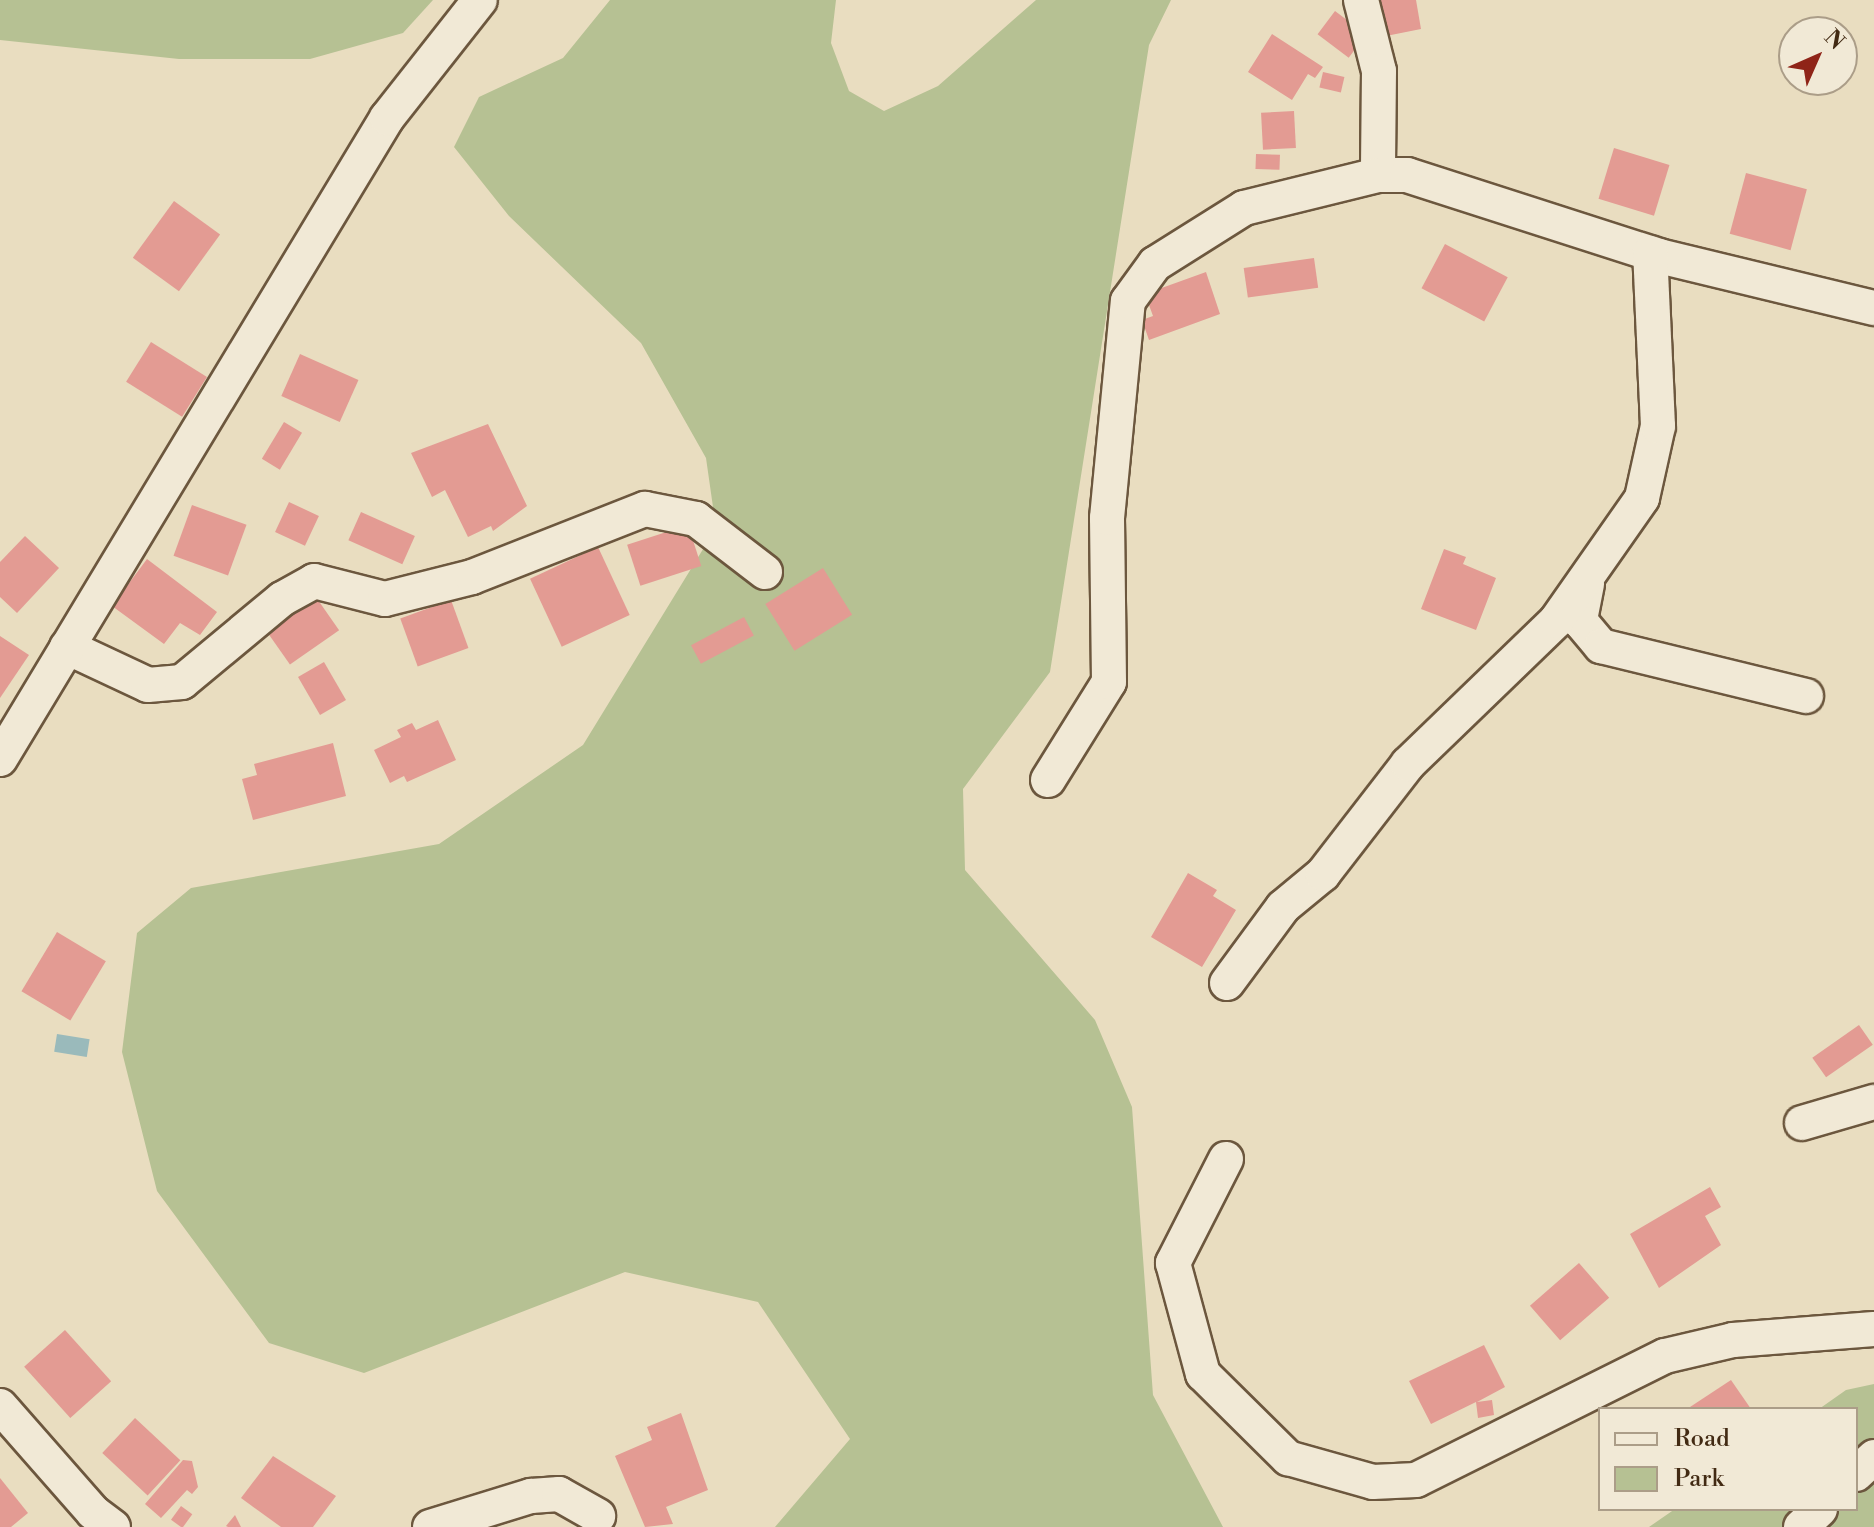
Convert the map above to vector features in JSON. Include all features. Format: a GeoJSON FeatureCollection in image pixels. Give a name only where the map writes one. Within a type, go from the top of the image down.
{"type":"FeatureCollection","features":[{"type":"Feature","properties":{"kind":"street"},"geometry":{"type":"LineString","coordinates":[[0,759],[387,118],[480,0]]}},
{"type":"Feature","properties":{"kind":"street"},"geometry":{"type":"LineString","coordinates":[[1361,0],[1379,71],[1378,175]]}},
{"type":"Feature","properties":{"kind":"street"},"geometry":{"type":"LineString","coordinates":[[1048,780],[1109,682],[1107,518],[1128,301],[1155,264],[1244,208],[1378,175],[1407,175],[1650,253],[1874,308]]}},
{"type":"Feature","properties":{"kind":"street"},"geometry":{"type":"LineString","coordinates":[[1227,983],[1283,907],[1323,874],[1408,764],[1556,621],[1587,584],[1642,498],[1658,426],[1650,253]]}},
{"type":"Feature","properties":{"kind":"street"},"geometry":{"type":"LineString","coordinates":[[67,647],[148,685],[182,682],[282,599],[314,581],[385,599],[472,577],[645,509],[696,519],[765,572]]}},
{"type":"Feature","properties":{"kind":"street"},"geometry":{"type":"LineString","coordinates":[[1587,584],[1580,621],[1601,646],[1806,696]]}},
{"type":"Feature","properties":{"kind":"street"},"geometry":{"type":"LineString","coordinates":[[1802,1123],[1874,1102]]}},
{"type":"Feature","properties":{"kind":"street"},"geometry":{"type":"LineString","coordinates":[[1226,1159],[1173,1263],[1203,1374],[1288,1458],[1373,1482],[1416,1480],[1665,1356],[1733,1340],[1874,1329]]}},
{"type":"Feature","properties":{"kind":"street"},"geometry":{"type":"LineString","coordinates":[[0,1406],[100,1522]]}},
{"type":"Feature","properties":{"kind":"street"},"geometry":{"type":"LineString","coordinates":[[1858,1472],[1874,1457]]}},
{"type":"Feature","properties":{"kind":"street"},"geometry":{"type":"LineString","coordinates":[[430,1527],[531,1496],[559,1494],[598,1516]]}},
{"type":"Feature","properties":{"kind":"street"},"geometry":{"type":"LineString","coordinates":[[1801,1527],[1818,1511]]}},
{"type":"Feature","properties":{"kind":"green space"},"geometry":{"type":"Polygon","coordinates":[[[0,0],[433,0],[403,33],[310,59],[179,59],[0,40],[0,0]]]}},
{"type":"Feature","properties":{"kind":"green space"},"geometry":{"type":"Polygon","coordinates":[[[610,0],[836,0],[831,43],[849,91],[884,111],[938,86],[1036,0],[1171,0],[1149,45],[1050,672],[963,789],[965,870],[1095,1020],[1132,1107],[1153,1395],[1223,1527],[775,1527],[850,1439],[758,1302],[625,1272],[364,1373],[269,1343],[157,1191],[122,1052],[137,933],[191,888],[439,844],[583,745],[716,528],[706,458],[641,343],[509,216],[454,147],[479,97],[563,58],[610,0]]]}},
{"type":"Feature","properties":{"kind":"green space"},"geometry":{"type":"Polygon","coordinates":[[[1874,1384],[1874,1527],[1649,1527],[1672,1511],[1858,1511],[1858,1407],[1822,1407],[1846,1390],[1874,1384]]]}},
{"type":"Feature","properties":{"kind":"water"},"geometry":{"type":"Polygon","coordinates":[[[57,1034],[90,1039],[87,1057],[54,1052],[57,1034]]]}},
{"type":"Feature","properties":{"kind":"building"},"geometry":{"type":"Polygon","coordinates":[[[1379,0],[1416,0],[1421,29],[1386,36],[1379,0]]]}},
{"type":"Feature","properties":{"kind":"building"},"geometry":{"type":"Polygon","coordinates":[[[1335,11],[1366,34],[1349,58],[1318,34],[1335,11]]]}},
{"type":"Feature","properties":{"kind":"building"},"geometry":{"type":"Polygon","coordinates":[[[1272,34],[1323,67],[1315,78],[1308,74],[1292,100],[1248,72],[1272,34]]]}},
{"type":"Feature","properties":{"kind":"building"},"geometry":{"type":"Polygon","coordinates":[[[1323,72],[1344,77],[1341,93],[1319,88],[1323,72]]]}},
{"type":"Feature","properties":{"kind":"building"},"geometry":{"type":"Polygon","coordinates":[[[1294,111],[1296,148],[1263,150],[1261,113],[1294,111]]]}},
{"type":"Feature","properties":{"kind":"building"},"geometry":{"type":"Polygon","coordinates":[[[1614,148],[1669,165],[1654,216],[1599,199],[1614,148]]]}},
{"type":"Feature","properties":{"kind":"building"},"geometry":{"type":"Polygon","coordinates":[[[1256,154],[1280,155],[1279,170],[1255,169],[1256,154]]]}},
{"type":"Feature","properties":{"kind":"building"},"geometry":{"type":"Polygon","coordinates":[[[1746,173],[1807,189],[1791,250],[1730,234],[1746,173]]]}},
{"type":"Feature","properties":{"kind":"building"},"geometry":{"type":"Polygon","coordinates":[[[174,201],[220,235],[179,291],[133,258],[174,201]]]}},
{"type":"Feature","properties":{"kind":"building"},"geometry":{"type":"Polygon","coordinates":[[[1445,244],[1508,277],[1484,321],[1422,288],[1445,244]]]}},
{"type":"Feature","properties":{"kind":"building"},"geometry":{"type":"Polygon","coordinates":[[[1314,258],[1318,288],[1248,298],[1244,268],[1314,258]]]}},
{"type":"Feature","properties":{"kind":"building"},"geometry":{"type":"Polygon","coordinates":[[[1206,272],[1220,314],[1149,340],[1142,320],[1153,316],[1145,294],[1206,272]]]}},
{"type":"Feature","properties":{"kind":"building"},"geometry":{"type":"Polygon","coordinates":[[[151,342],[207,377],[182,417],[126,382],[151,342]]]}},
{"type":"Feature","properties":{"kind":"building"},"geometry":{"type":"Polygon","coordinates":[[[300,354],[358,380],[340,422],[281,396],[300,354]]]}},
{"type":"Feature","properties":{"kind":"building"},"geometry":{"type":"Polygon","coordinates":[[[284,422],[302,433],[280,470],[262,459],[284,422]]]}},
{"type":"Feature","properties":{"kind":"building"},"geometry":{"type":"Polygon","coordinates":[[[488,424],[527,506],[493,531],[491,526],[468,537],[445,490],[432,497],[411,453],[488,424]]]}},
{"type":"Feature","properties":{"kind":"building"},"geometry":{"type":"Polygon","coordinates":[[[289,502],[319,516],[305,546],[275,532],[289,502]]]}},
{"type":"Feature","properties":{"kind":"building"},"geometry":{"type":"Polygon","coordinates":[[[192,505],[247,525],[228,576],[174,556],[192,505]]]}},
{"type":"Feature","properties":{"kind":"building"},"geometry":{"type":"Polygon","coordinates":[[[361,512],[415,536],[402,564],[348,540],[361,512]]]}},
{"type":"Feature","properties":{"kind":"building"},"geometry":{"type":"Polygon","coordinates":[[[688,525],[701,566],[640,586],[627,545],[688,525]]]}},
{"type":"Feature","properties":{"kind":"building"},"geometry":{"type":"Polygon","coordinates":[[[25,536],[59,568],[17,613],[0,597],[0,562],[25,536]]]}},
{"type":"Feature","properties":{"kind":"building"},"geometry":{"type":"Polygon","coordinates":[[[598,547],[630,615],[562,647],[530,579],[598,547]]]}},
{"type":"Feature","properties":{"kind":"building"},"geometry":{"type":"Polygon","coordinates":[[[1444,549],[1466,557],[1463,564],[1496,578],[1476,630],[1421,609],[1444,549]]]}},
{"type":"Feature","properties":{"kind":"building"},"geometry":{"type":"Polygon","coordinates":[[[147,559],[217,612],[200,635],[180,623],[164,644],[112,606],[147,559]]]}},
{"type":"Feature","properties":{"kind":"building"},"geometry":{"type":"Polygon","coordinates":[[[823,568],[852,615],[794,651],[765,604],[823,568]]]}},
{"type":"Feature","properties":{"kind":"building"},"geometry":{"type":"Polygon","coordinates":[[[311,590],[339,630],[290,665],[262,624],[311,590]]]}},
{"type":"Feature","properties":{"kind":"building"},"geometry":{"type":"Polygon","coordinates":[[[451,600],[468,648],[418,666],[400,618],[451,600]]]}},
{"type":"Feature","properties":{"kind":"building"},"geometry":{"type":"Polygon","coordinates":[[[744,617],[754,636],[701,664],[691,645],[744,617]]]}},
{"type":"Feature","properties":{"kind":"building"},"geometry":{"type":"Polygon","coordinates":[[[0,636],[29,655],[0,698],[0,636]]]}},
{"type":"Feature","properties":{"kind":"building"},"geometry":{"type":"Polygon","coordinates":[[[324,662],[346,700],[320,715],[298,677],[324,662]]]}},
{"type":"Feature","properties":{"kind":"building"},"geometry":{"type":"Polygon","coordinates":[[[438,720],[456,760],[407,782],[404,776],[390,783],[374,750],[401,737],[397,730],[412,723],[416,730],[438,720]]]}},
{"type":"Feature","properties":{"kind":"building"},"geometry":{"type":"Polygon","coordinates":[[[333,743],[346,796],[253,820],[242,779],[257,775],[254,764],[333,743]]]}},
{"type":"Feature","properties":{"kind":"building"},"geometry":{"type":"Polygon","coordinates":[[[1188,873],[1217,890],[1213,896],[1236,910],[1202,967],[1151,937],[1188,873]]]}},
{"type":"Feature","properties":{"kind":"building"},"geometry":{"type":"Polygon","coordinates":[[[57,932],[106,961],[70,1021],[21,991],[57,932]]]}},
{"type":"Feature","properties":{"kind":"building"},"geometry":{"type":"Polygon","coordinates":[[[1859,1025],[1873,1045],[1826,1077],[1812,1058],[1859,1025]]]}},
{"type":"Feature","properties":{"kind":"building"},"geometry":{"type":"Polygon","coordinates":[[[1710,1187],[1721,1207],[1705,1216],[1721,1245],[1659,1288],[1630,1234],[1710,1187]]]}},
{"type":"Feature","properties":{"kind":"building"},"geometry":{"type":"Polygon","coordinates":[[[1579,1263],[1609,1298],[1560,1340],[1530,1306],[1579,1263]]]}},
{"type":"Feature","properties":{"kind":"building"},"geometry":{"type":"Polygon","coordinates":[[[65,1330],[111,1381],[70,1418],[24,1367],[65,1330]]]}},
{"type":"Feature","properties":{"kind":"building"},"geometry":{"type":"Polygon","coordinates":[[[1484,1345],[1505,1387],[1477,1402],[1492,1400],[1494,1415],[1478,1418],[1476,1402],[1431,1424],[1409,1381],[1484,1345]]]}},
{"type":"Feature","properties":{"kind":"building"},"geometry":{"type":"Polygon","coordinates":[[[1731,1380],[1750,1407],[1690,1407],[1731,1380]]]}},
{"type":"Feature","properties":{"kind":"building"},"geometry":{"type":"Polygon","coordinates":[[[681,1413],[708,1490],[666,1507],[673,1524],[645,1527],[615,1456],[652,1440],[647,1427],[681,1413]]]}},
{"type":"Feature","properties":{"kind":"building"},"geometry":{"type":"Polygon","coordinates":[[[135,1418],[180,1460],[148,1495],[102,1453],[135,1418]]]}},
{"type":"Feature","properties":{"kind":"building"},"geometry":{"type":"Polygon","coordinates":[[[273,1456],[336,1496],[313,1527],[281,1527],[241,1498],[273,1456]]]}},
{"type":"Feature","properties":{"kind":"building"},"geometry":{"type":"Polygon","coordinates":[[[183,1460],[192,1461],[198,1487],[192,1494],[187,1490],[161,1518],[145,1504],[183,1460]]]}},
{"type":"Feature","properties":{"kind":"building"},"geometry":{"type":"Polygon","coordinates":[[[0,1478],[28,1513],[11,1527],[0,1527],[0,1478]]]}},
{"type":"Feature","properties":{"kind":"building"},"geometry":{"type":"Polygon","coordinates":[[[181,1506],[192,1514],[183,1527],[171,1520],[181,1506]]]}},
{"type":"Feature","properties":{"kind":"building"},"geometry":{"type":"Polygon","coordinates":[[[235,1515],[241,1527],[226,1526],[235,1515]]]}}]}
